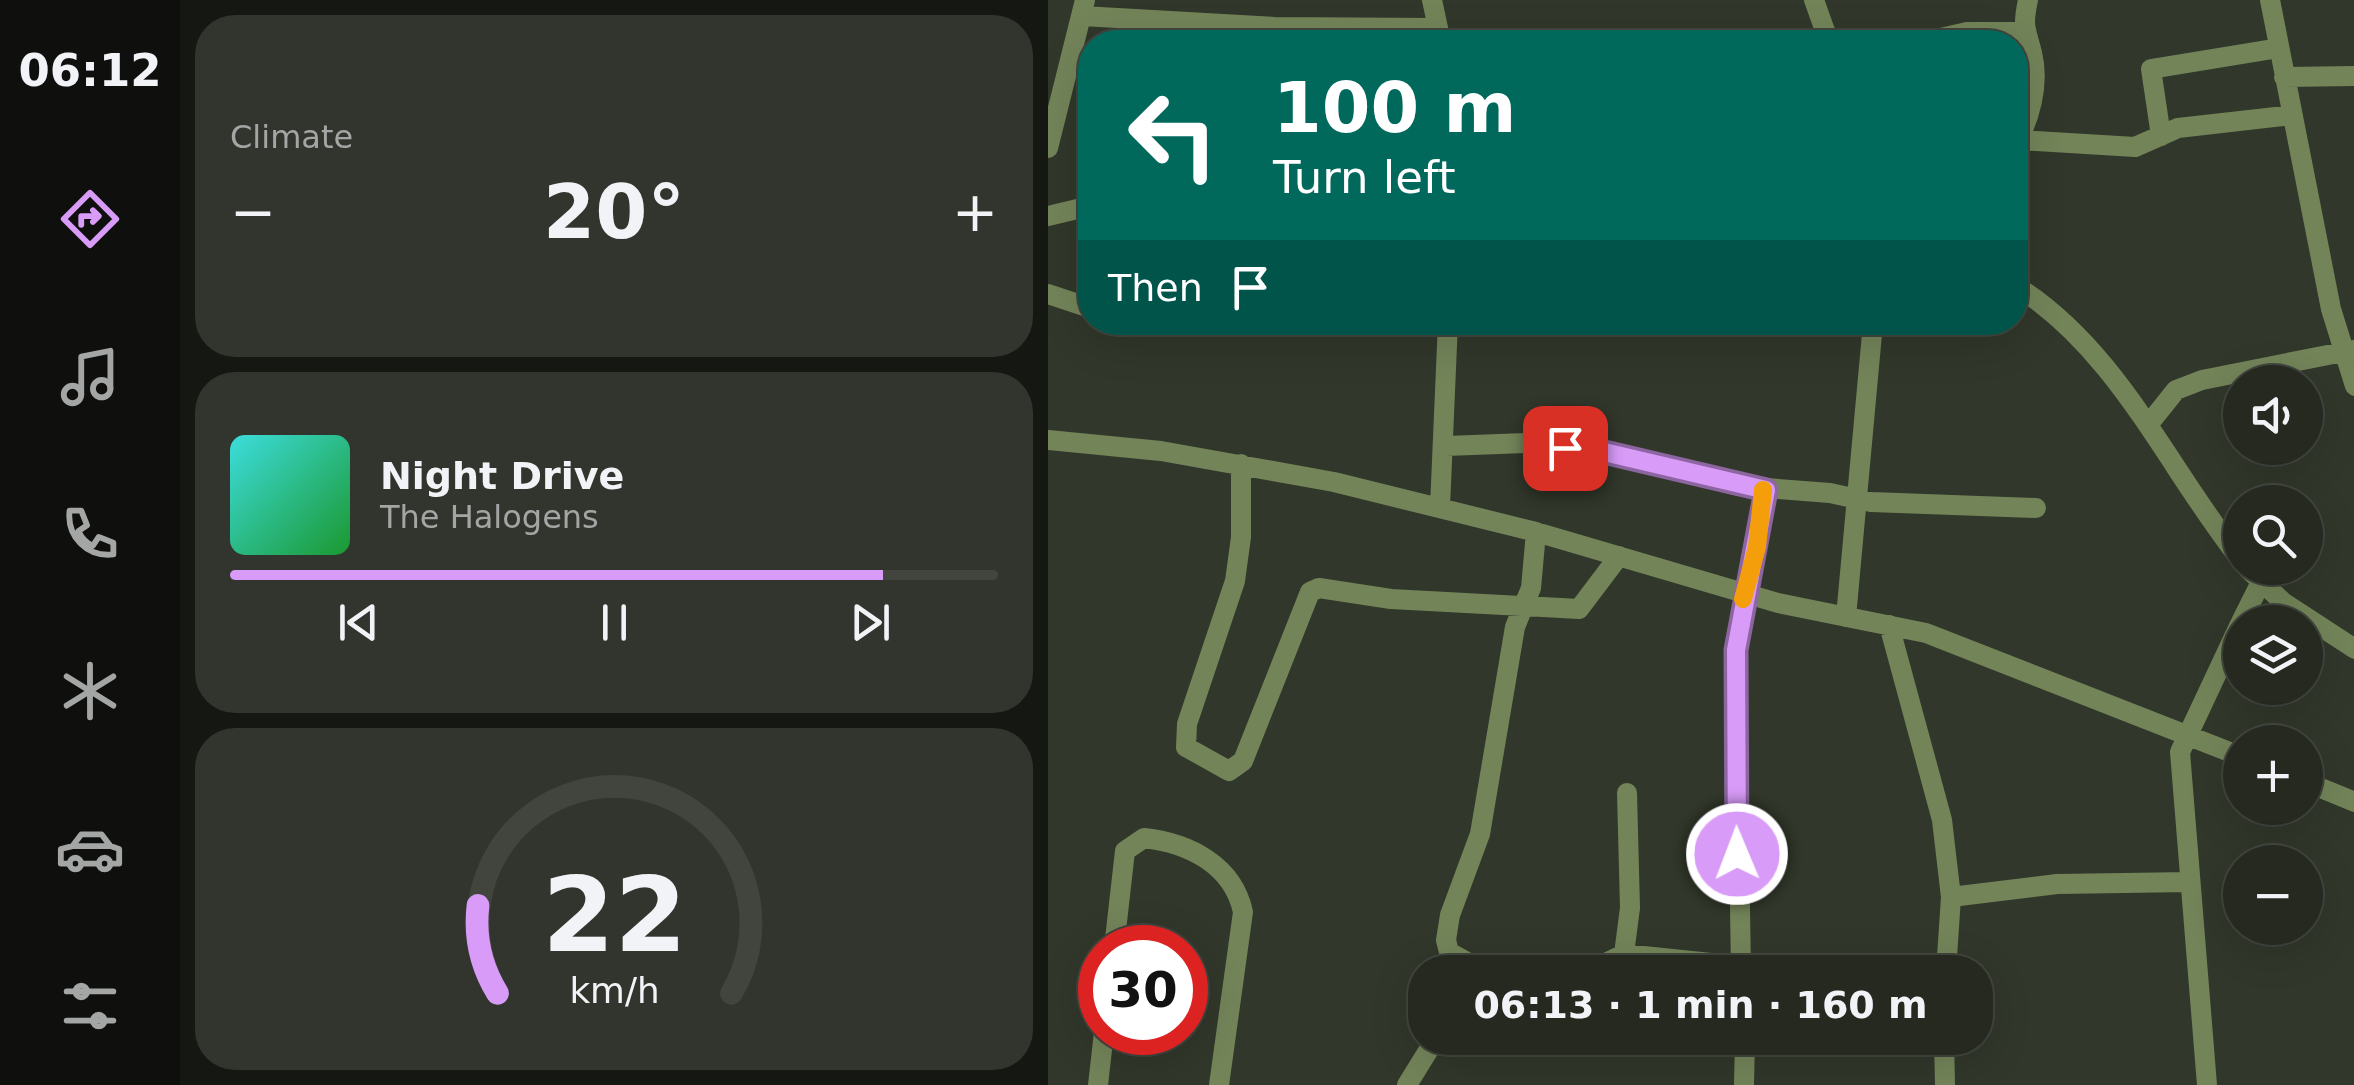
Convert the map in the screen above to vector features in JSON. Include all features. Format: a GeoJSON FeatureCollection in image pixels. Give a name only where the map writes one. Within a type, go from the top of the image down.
{"type":"FeatureCollection","features":[{"type":"Feature","properties":{"kind":"street"},"geometry":{"type":"LineString","coordinates":[[1432,0],[1438,30]]}},
{"type":"Feature","properties":{"kind":"street"},"geometry":{"type":"LineString","coordinates":[[1814,0],[1825,30]]}},
{"type":"Feature","properties":{"kind":"street"},"geometry":{"type":"LineString","coordinates":[[2022,30],[2028,0]]}},
{"type":"Feature","properties":{"kind":"street"},"geometry":{"type":"LineString","coordinates":[[2270,0],[2354,386]]}},
{"type":"Feature","properties":{"kind":"street"},"geometry":{"type":"LineString","coordinates":[[1048,148],[1083,8],[1336,30]]}},
{"type":"Feature","properties":{"kind":"street"},"geometry":{"type":"LineString","coordinates":[[2160,136],[2151,70],[2279,48]]}},
{"type":"Feature","properties":{"kind":"street"},"geometry":{"type":"LineString","coordinates":[[2028,52],[2035,76],[2028,118]]}},
{"type":"Feature","properties":{"kind":"street"},"geometry":{"type":"LineString","coordinates":[[2284,77],[2354,76]]}},
{"type":"Feature","properties":{"kind":"street"},"geometry":{"type":"LineString","coordinates":[[2028,143],[2135,147],[2178,128],[2292,115]]}},
{"type":"Feature","properties":{"kind":"street"},"geometry":{"type":"LineString","coordinates":[[1048,216],[1078,209]]}},
{"type":"Feature","properties":{"kind":"street"},"geometry":{"type":"LineString","coordinates":[[1048,294],[1078,304]]}},
{"type":"Feature","properties":{"kind":"street"},"geometry":{"type":"LineString","coordinates":[[2028,294],[2064,319],[2148,425],[2177,475],[2223,536]]}},
{"type":"Feature","properties":{"kind":"street"},"geometry":{"type":"LineString","coordinates":[[1440,507],[1446,446],[1448,335]]}},
{"type":"Feature","properties":{"kind":"street"},"geometry":{"type":"LineString","coordinates":[[1846,617],[1873,335]]}},
{"type":"Feature","properties":{"kind":"street"},"geometry":{"type":"LineString","coordinates":[[2148,425],[2176,390],[2348,350]]}},
{"type":"Feature","properties":{"kind":"street"},"geometry":{"type":"LineString","coordinates":[[1048,440],[1241,464],[1440,507],[1745,592],[1889,624],[1972,648],[2223,749]]}},
{"type":"Feature","properties":{"kind":"street"},"geometry":{"type":"LineString","coordinates":[[1446,446],[1526,444],[1604,452],[1766,490],[1898,505],[2036,508]]}},
{"type":"Feature","properties":{"kind":"street"},"geometry":{"type":"LineString","coordinates":[[1241,464],[1241,538],[1235,582],[1187,724],[1186,747],[1229,772],[1243,761],[1310,592],[1319,588],[1390,599],[1578,609],[1619,556]]}},
{"type":"Feature","properties":{"kind":"street"},"geometry":{"type":"LineString","coordinates":[[1740,955],[1736,650],[1766,490]]}},
{"type":"Feature","properties":{"kind":"street"},"geometry":{"type":"LineString","coordinates":[[1453,955],[1446,940],[1450,914],[1480,834],[1522,606],[1531,588],[1536,532]]}},
{"type":"Feature","properties":{"kind":"street"},"geometry":{"type":"LineString","coordinates":[[2266,585],[2354,649]]}},
{"type":"Feature","properties":{"kind":"street"},"geometry":{"type":"LineString","coordinates":[[1889,624],[1942,820],[1951,897],[1948,955]]}},
{"type":"Feature","properties":{"kind":"street"},"geometry":{"type":"LineString","coordinates":[[2206,1085],[2180,752],[2223,659]]}},
{"type":"Feature","properties":{"kind":"street"},"geometry":{"type":"LineString","coordinates":[[2323,789],[2354,802]]}},
{"type":"Feature","properties":{"kind":"street"},"geometry":{"type":"LineString","coordinates":[[1624,954],[1630,908],[1627,793]]}},
{"type":"Feature","properties":{"kind":"street"},"geometry":{"type":"LineString","coordinates":[[1117,925],[1125,851],[1144,838],[1174,841],[1218,866],[1239,892],[1244,912],[1219,1085]]}},
{"type":"Feature","properties":{"kind":"street"},"geometry":{"type":"LineString","coordinates":[[1951,897],[2057,884],[2190,882]]}},
{"type":"Feature","properties":{"kind":"street"},"geometry":{"type":"LineString","coordinates":[[1619,955],[1632,955]]}},
{"type":"Feature","properties":{"kind":"street"},"geometry":{"type":"LineString","coordinates":[[1098,1085],[1101,1055]]}},
{"type":"Feature","properties":{"kind":"street"},"geometry":{"type":"LineString","coordinates":[[1407,1085],[1426,1055]]}},
{"type":"Feature","properties":{"kind":"street"},"geometry":{"type":"LineString","coordinates":[[1744,1055],[1744,1085]]}},
{"type":"Feature","properties":{"kind":"street"},"geometry":{"type":"LineString","coordinates":[[1944,1055],[1945,1085]]}},
{"type":"Feature","properties":{"kind":"slow traffic"},"geometry":{"type":"LineString","coordinates":[[1743,599],[1757,547],[1763,490]]}},
{"type":"Feature","properties":{"kind":"route"},"geometry":{"type":"LineString","coordinates":[[1565,448],[1604,452],[1766,490],[1757,547],[1740,610],[1736,650],[1737,854]]}}]}
